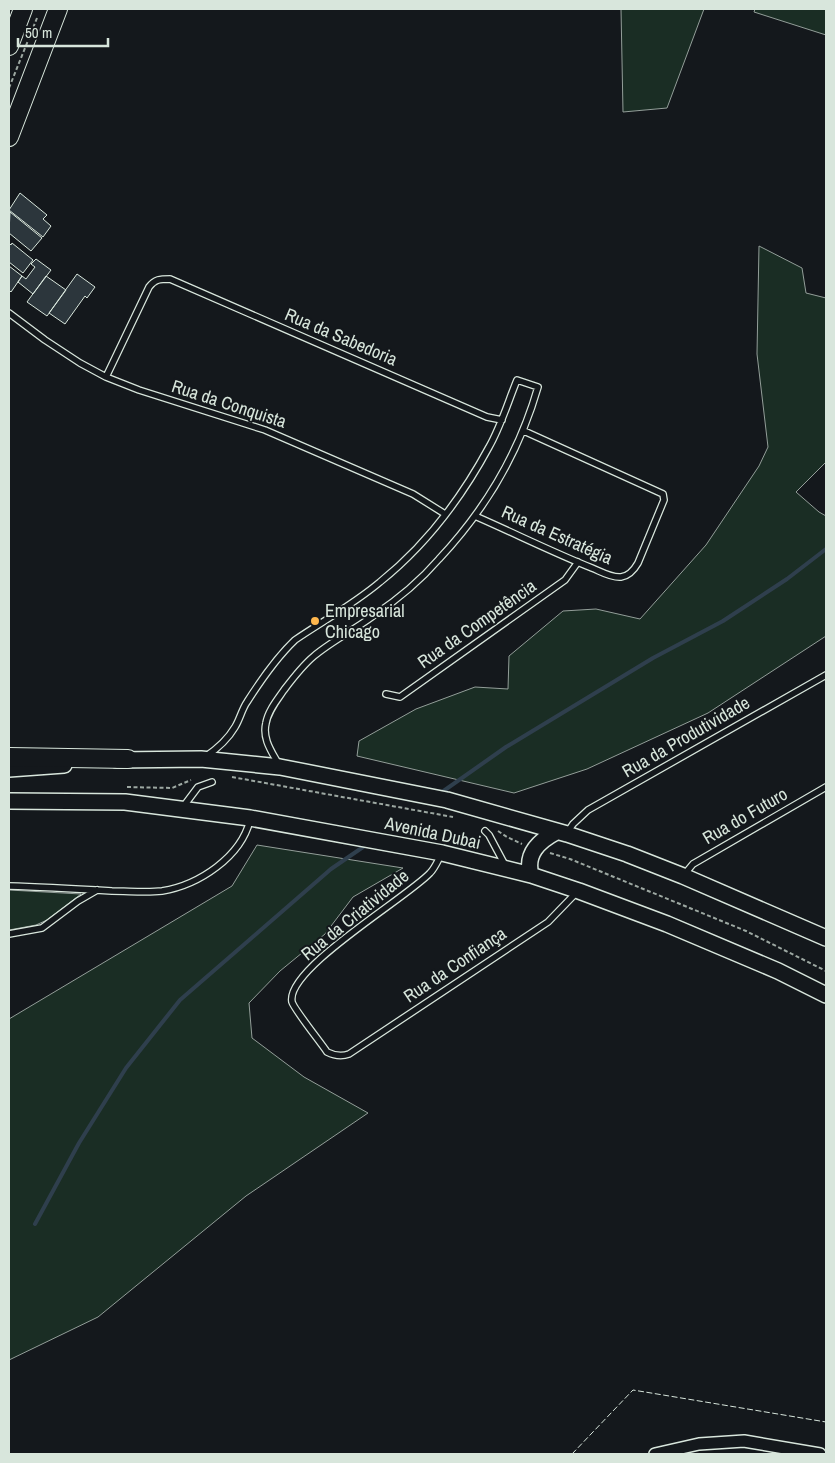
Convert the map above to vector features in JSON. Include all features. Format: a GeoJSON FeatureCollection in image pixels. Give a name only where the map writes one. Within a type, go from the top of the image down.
{"type":"FeatureCollection","features":[{"type":"Feature","properties":{"kind":"main road"},"geometry":{"type":"LineString","coordinates":[[11,34],[23,9]]}},
{"type":"Feature","properties":{"kind":"main road"},"geometry":{"type":"LineString","coordinates":[[9,137],[58,9]]}},
{"type":"Feature","properties":{"kind":"main road"},"geometry":{"type":"LineString","coordinates":[[9,757],[128,759]]}},
{"type":"Feature","properties":{"kind":"street","name":"Avenida Dubai"},"geometry":{"type":"LineString","coordinates":[[9,769],[128,759],[201,759],[280,767],[447,800],[627,854],[684,876],[826,938]]}},
{"type":"Feature","properties":{"kind":"street","name":"Avenida Dubai"},"geometry":{"type":"LineString","coordinates":[[9,801],[125,802],[250,818],[442,853],[531,875],[579,891],[667,924],[778,971],[826,996]]}},
{"type":"Feature","properties":{"kind":"street"},"geometry":{"type":"LineString","coordinates":[[531,875],[528,867],[532,853],[543,838],[561,833]]}},
{"type":"Feature","properties":{"kind":"street"},"geometry":{"type":"LineString","coordinates":[[655,1454],[699,1444],[744,1441],[820,1454]]}},
{"type":"Feature","properties":{"kind":"lane","name":"Rua da Sabedoria"},"geometry":{"type":"LineString","coordinates":[[106,376],[149,287],[153,282],[160,279],[170,279],[487,416],[502,420]]}},
{"type":"Feature","properties":{"kind":"lane","name":"Rua da Conquista"},"geometry":{"type":"LineString","coordinates":[[9,313],[66,354],[106,376],[139,390],[265,430],[413,494],[445,514]]}},
{"type":"Feature","properties":{"kind":"lane"},"geometry":{"type":"LineString","coordinates":[[201,759],[214,751],[236,726],[245,704],[260,681],[287,648],[295,640],[380,582],[407,557],[445,514],[460,496],[476,471],[502,420],[517,380],[538,387],[524,431],[496,486],[475,516],[439,560],[402,595],[314,656],[278,699],[269,713],[265,724],[266,740],[280,767]]}},
{"type":"Feature","properties":{"kind":"lane","name":"Rua da Estratégia"},"geometry":{"type":"LineString","coordinates":[[475,516],[611,576],[627,576],[634,570],[664,500],[663,494],[524,431]]}},
{"type":"Feature","properties":{"kind":"lane","name":"Rua da Competência"},"geometry":{"type":"LineString","coordinates":[[386,694],[400,696],[565,580],[578,562]]}},
{"type":"Feature","properties":{"kind":"lane","name":"Rua da Produtividade"},"geometry":{"type":"LineString","coordinates":[[561,833],[588,810],[826,675]]}},
{"type":"Feature","properties":{"kind":"lane"},"geometry":{"type":"LineString","coordinates":[[181,809],[198,787],[212,782]]}},
{"type":"Feature","properties":{"kind":"lane","name":"Rua do Futuro"},"geometry":{"type":"LineString","coordinates":[[684,876],[693,864],[826,787]]}},
{"type":"Feature","properties":{"kind":"lane"},"geometry":{"type":"LineString","coordinates":[[9,886],[149,892],[172,889],[194,880],[215,868],[230,856],[241,842],[250,818]]}},
{"type":"Feature","properties":{"kind":"lane"},"geometry":{"type":"LineString","coordinates":[[485,831],[508,869]]}},
{"type":"Feature","properties":{"kind":"lane","name":"Rua da Criatividade"},"geometry":{"type":"LineString","coordinates":[[342,1056],[327,1052],[292,1002],[293,992],[317,963],[350,934],[431,872],[442,853]]}},
{"type":"Feature","properties":{"kind":"lane"},"geometry":{"type":"LineString","coordinates":[[9,934],[42,928],[78,901],[97,890]]}},
{"type":"Feature","properties":{"kind":"lane","name":"Rua da Confiança"},"geometry":{"type":"LineString","coordinates":[[342,1056],[349,1054],[548,922],[579,891]]}},
{"type":"Feature","properties":{"kind":"green space"},"geometry":{"type":"Polygon","coordinates":[[[621,9],[704,9],[667,108],[623,112],[621,9]]]}},
{"type":"Feature","properties":{"kind":"green space"},"geometry":{"type":"Polygon","coordinates":[[[755,9],[826,9],[826,35],[754,12],[755,9]]]}},
{"type":"Feature","properties":{"kind":"green space"},"geometry":{"type":"Polygon","coordinates":[[[759,246],[802,268],[806,293],[826,298],[826,462],[796,492],[826,516],[826,636],[708,713],[587,769],[514,793],[357,756],[359,741],[416,709],[475,687],[508,689],[509,656],[563,611],[596,609],[640,619],[706,545],[759,466],[768,447],[757,354],[759,246]]]}},
{"type":"Feature","properties":{"kind":"green space"},"geometry":{"type":"Polygon","coordinates":[[[257,845],[403,868],[353,897],[325,934],[280,971],[249,1003],[252,1038],[304,1077],[368,1113],[246,1196],[98,1317],[9,1360],[9,1019],[232,886],[257,845]]]}},
{"type":"Feature","properties":{"kind":"green space"},"geometry":{"type":"Polygon","coordinates":[[[9,890],[81,894],[47,920],[36,925],[9,930],[9,890]]]}},
{"type":"Feature","properties":{"kind":"building"},"geometry":{"type":"Polygon","coordinates":[[[20,193],[47,215],[43,219],[51,226],[43,237],[9,210],[20,193]]]}},
{"type":"Feature","properties":{"kind":"building"},"geometry":{"type":"Polygon","coordinates":[[[10,212],[42,238],[31,251],[9,233],[10,212]]]}},
{"type":"Feature","properties":{"kind":"building"},"geometry":{"type":"Polygon","coordinates":[[[9,243],[11,245],[12,243],[33,260],[23,273],[9,262],[9,243]]]}},
{"type":"Feature","properties":{"kind":"building"},"geometry":{"type":"Polygon","coordinates":[[[36,259],[51,270],[33,294],[18,282],[22,276],[26,279],[35,267],[31,264],[36,259]]]}},
{"type":"Feature","properties":{"kind":"building"},"geometry":{"type":"Polygon","coordinates":[[[9,266],[22,276],[11,292],[9,290],[9,266]]]}},
{"type":"Feature","properties":{"kind":"building"},"geometry":{"type":"Polygon","coordinates":[[[77,274],[95,287],[87,298],[85,296],[65,324],[49,313],[77,274]]]}},
{"type":"Feature","properties":{"kind":"building"},"geometry":{"type":"Polygon","coordinates":[[[46,276],[66,290],[47,316],[27,302],[46,276]]]}},
{"type":"Feature","properties":{"kind":"waterway"},"geometry":{"type":"LineString","coordinates":[[442,792],[506,747],[653,658],[723,621],[787,579],[826,549]]}},
{"type":"Feature","properties":{"kind":"waterway"},"geometry":{"type":"LineString","coordinates":[[35,1224],[79,1143],[126,1068],[180,1000],[331,869],[366,845]]}},
{"type":"Feature","properties":{"kind":"fence"},"geometry":{"type":"LineString","coordinates":[[572,1454],[633,1390],[826,1422]]}},
{"type":"Feature","properties":{"kind":"place","name":"Empresarial Chicago"},"geometry":{"type":"Point","coordinates":[315,621]}}]}
